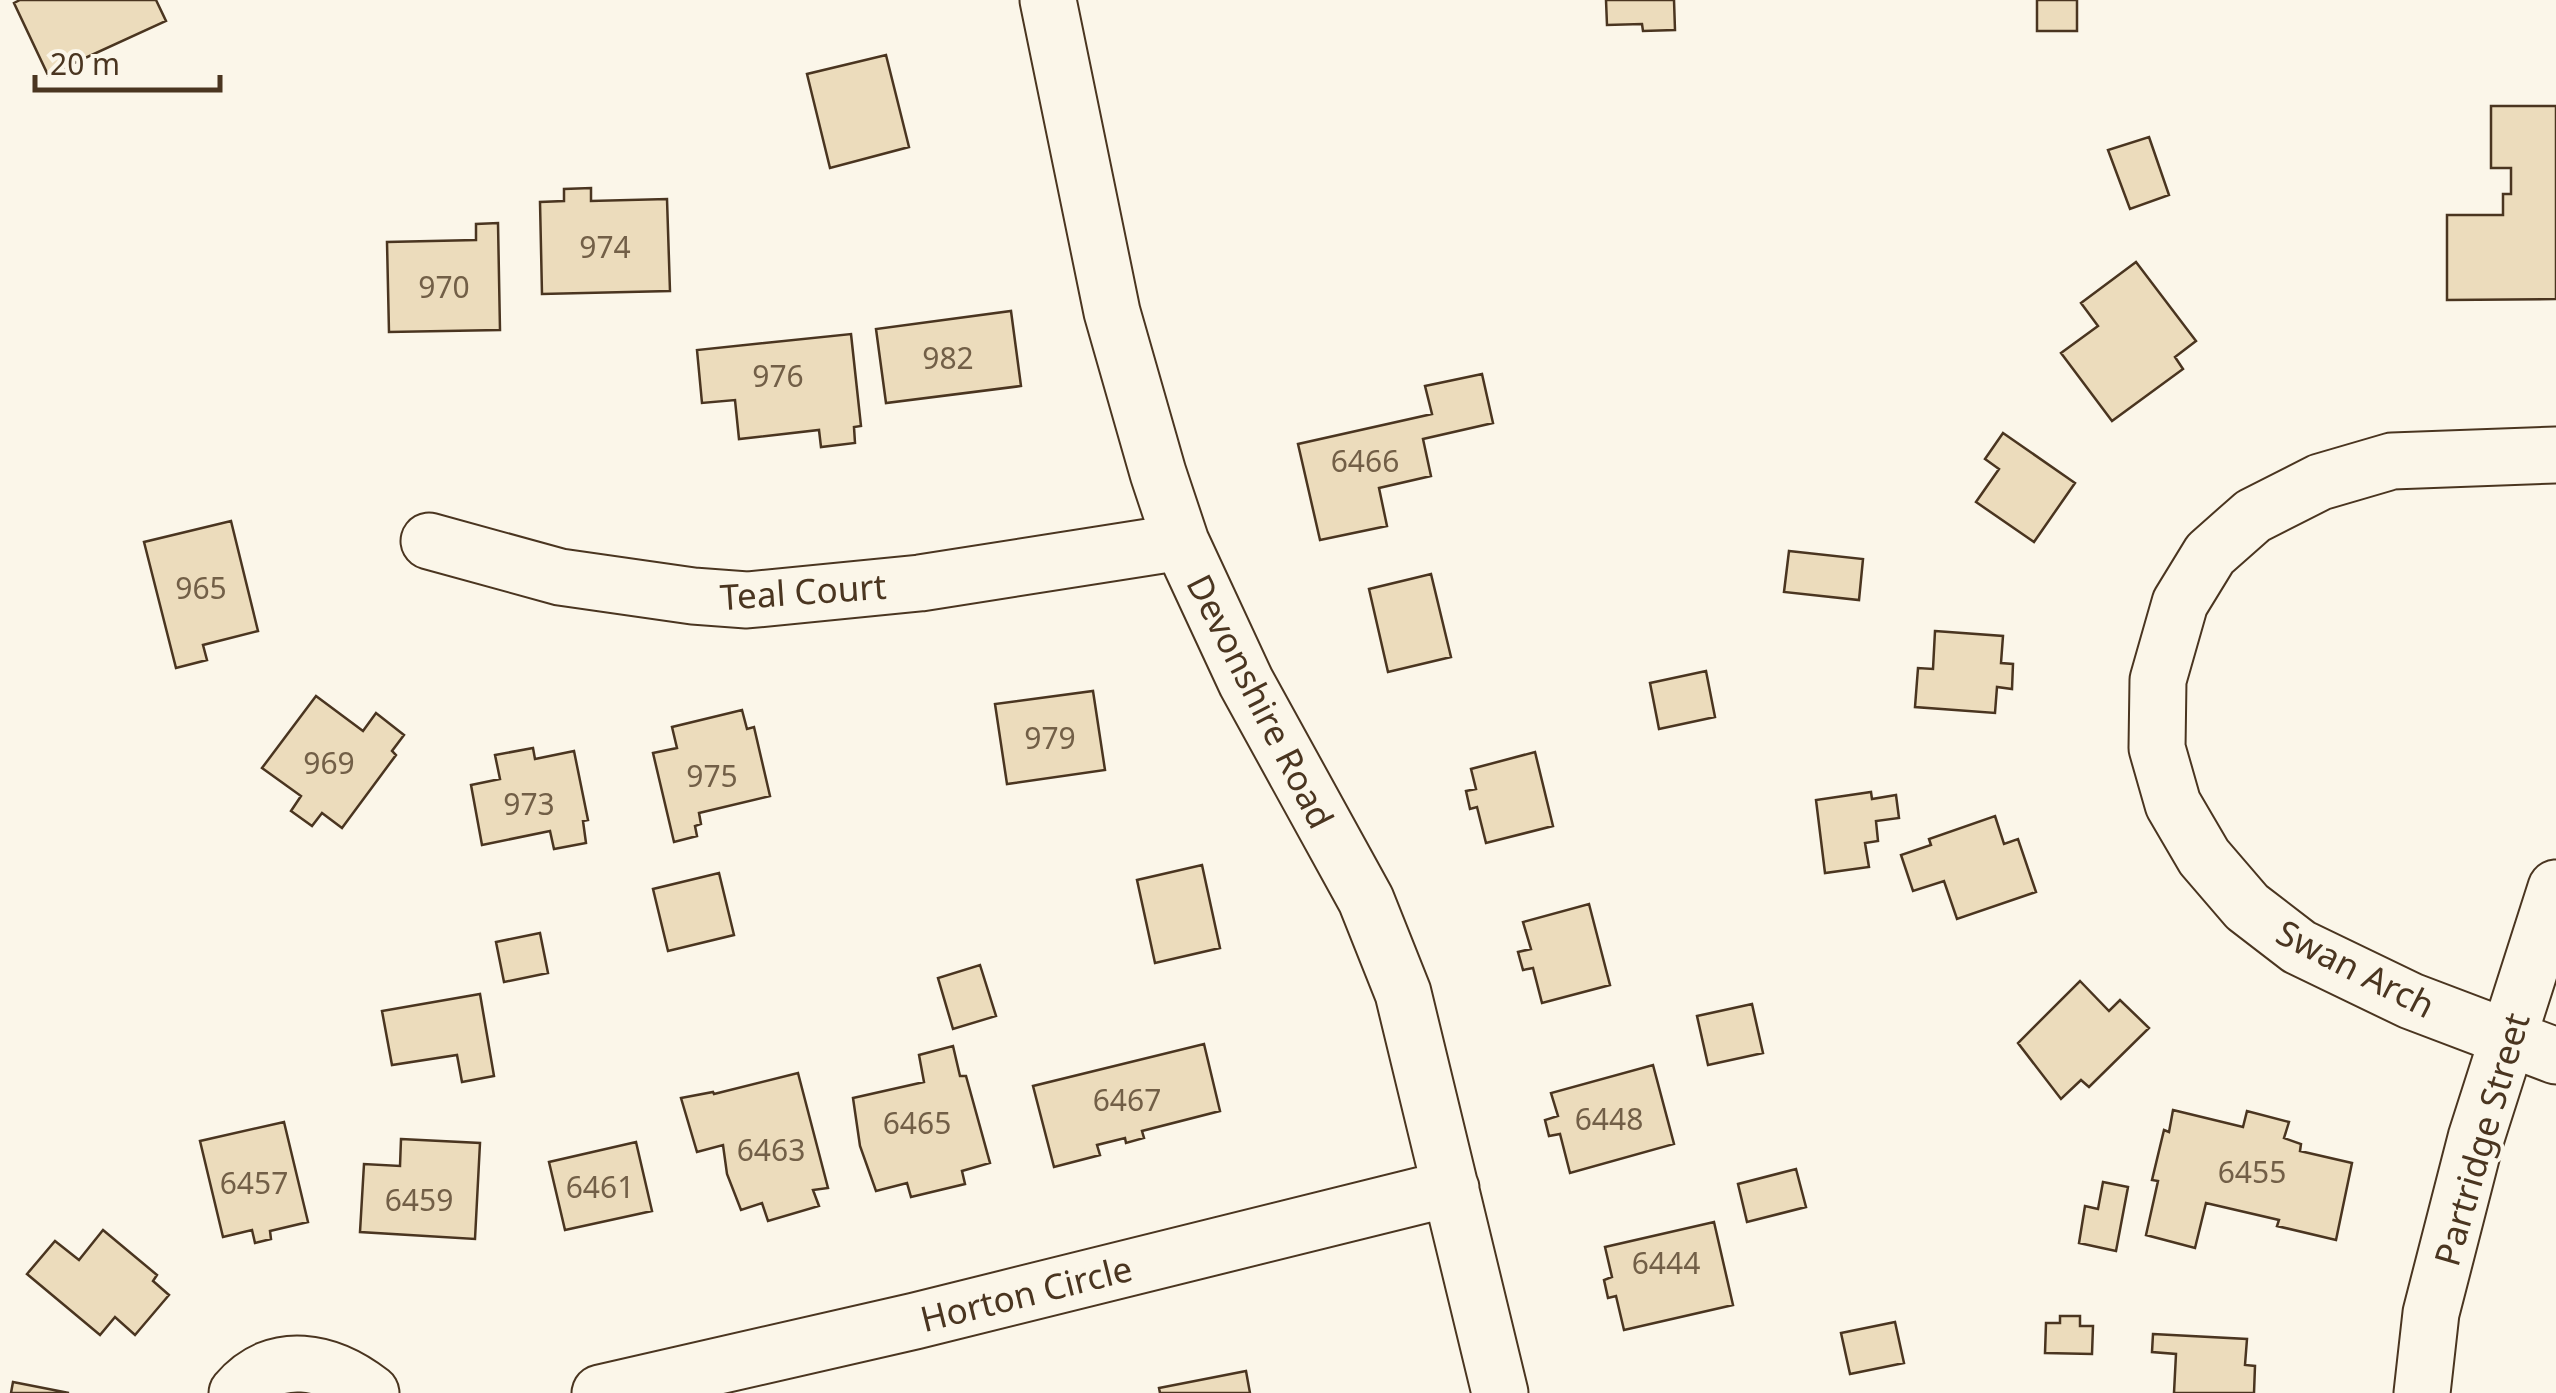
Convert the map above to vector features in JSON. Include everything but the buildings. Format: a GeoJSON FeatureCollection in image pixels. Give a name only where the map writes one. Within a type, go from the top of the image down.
{"type":"FeatureCollection","features":[{"type":"Feature","properties":{"kind":"street","name":"Devonshire Road"},"geometry":{"type":"LineString","coordinates":[[1048,0],[1112,312],[1158,474],[1181,542],[1246,682],[1366,900],[1403,994],[1500,1393]]}},
{"type":"Feature","properties":{"kind":"street","name":"Swan Arch"},"geometry":{"type":"LineString","coordinates":[[2532,1047],[2411,1000],[2299,947],[2246,907],[2204,857],[2173,804],[2157,748],[2158,680],[2180,602],[2210,554],[2253,516],[2320,482],[2392,461],[2556,455]]}},
{"type":"Feature","properties":{"kind":"street","name":"Teal Court"},"geometry":{"type":"LineString","coordinates":[[428,541],[560,577],[746,600],[920,583],[1181,542]]}},
{"type":"Feature","properties":{"kind":"street","name":"Partridge Street"},"geometry":{"type":"LineString","coordinates":[[2422,1393],[2431,1314],[2476,1138],[2532,1047],[2556,888]]}},
{"type":"Feature","properties":{"kind":"street","name":"Horton Circle"},"geometry":{"type":"LineString","coordinates":[[600,1393],[1451,1188]]}},
{"type":"Feature","properties":{"kind":"street"},"geometry":{"type":"LineString","coordinates":[[237,1393],[250,1378],[280,1365],[311,1364],[350,1377],[372,1393]]}}]}
